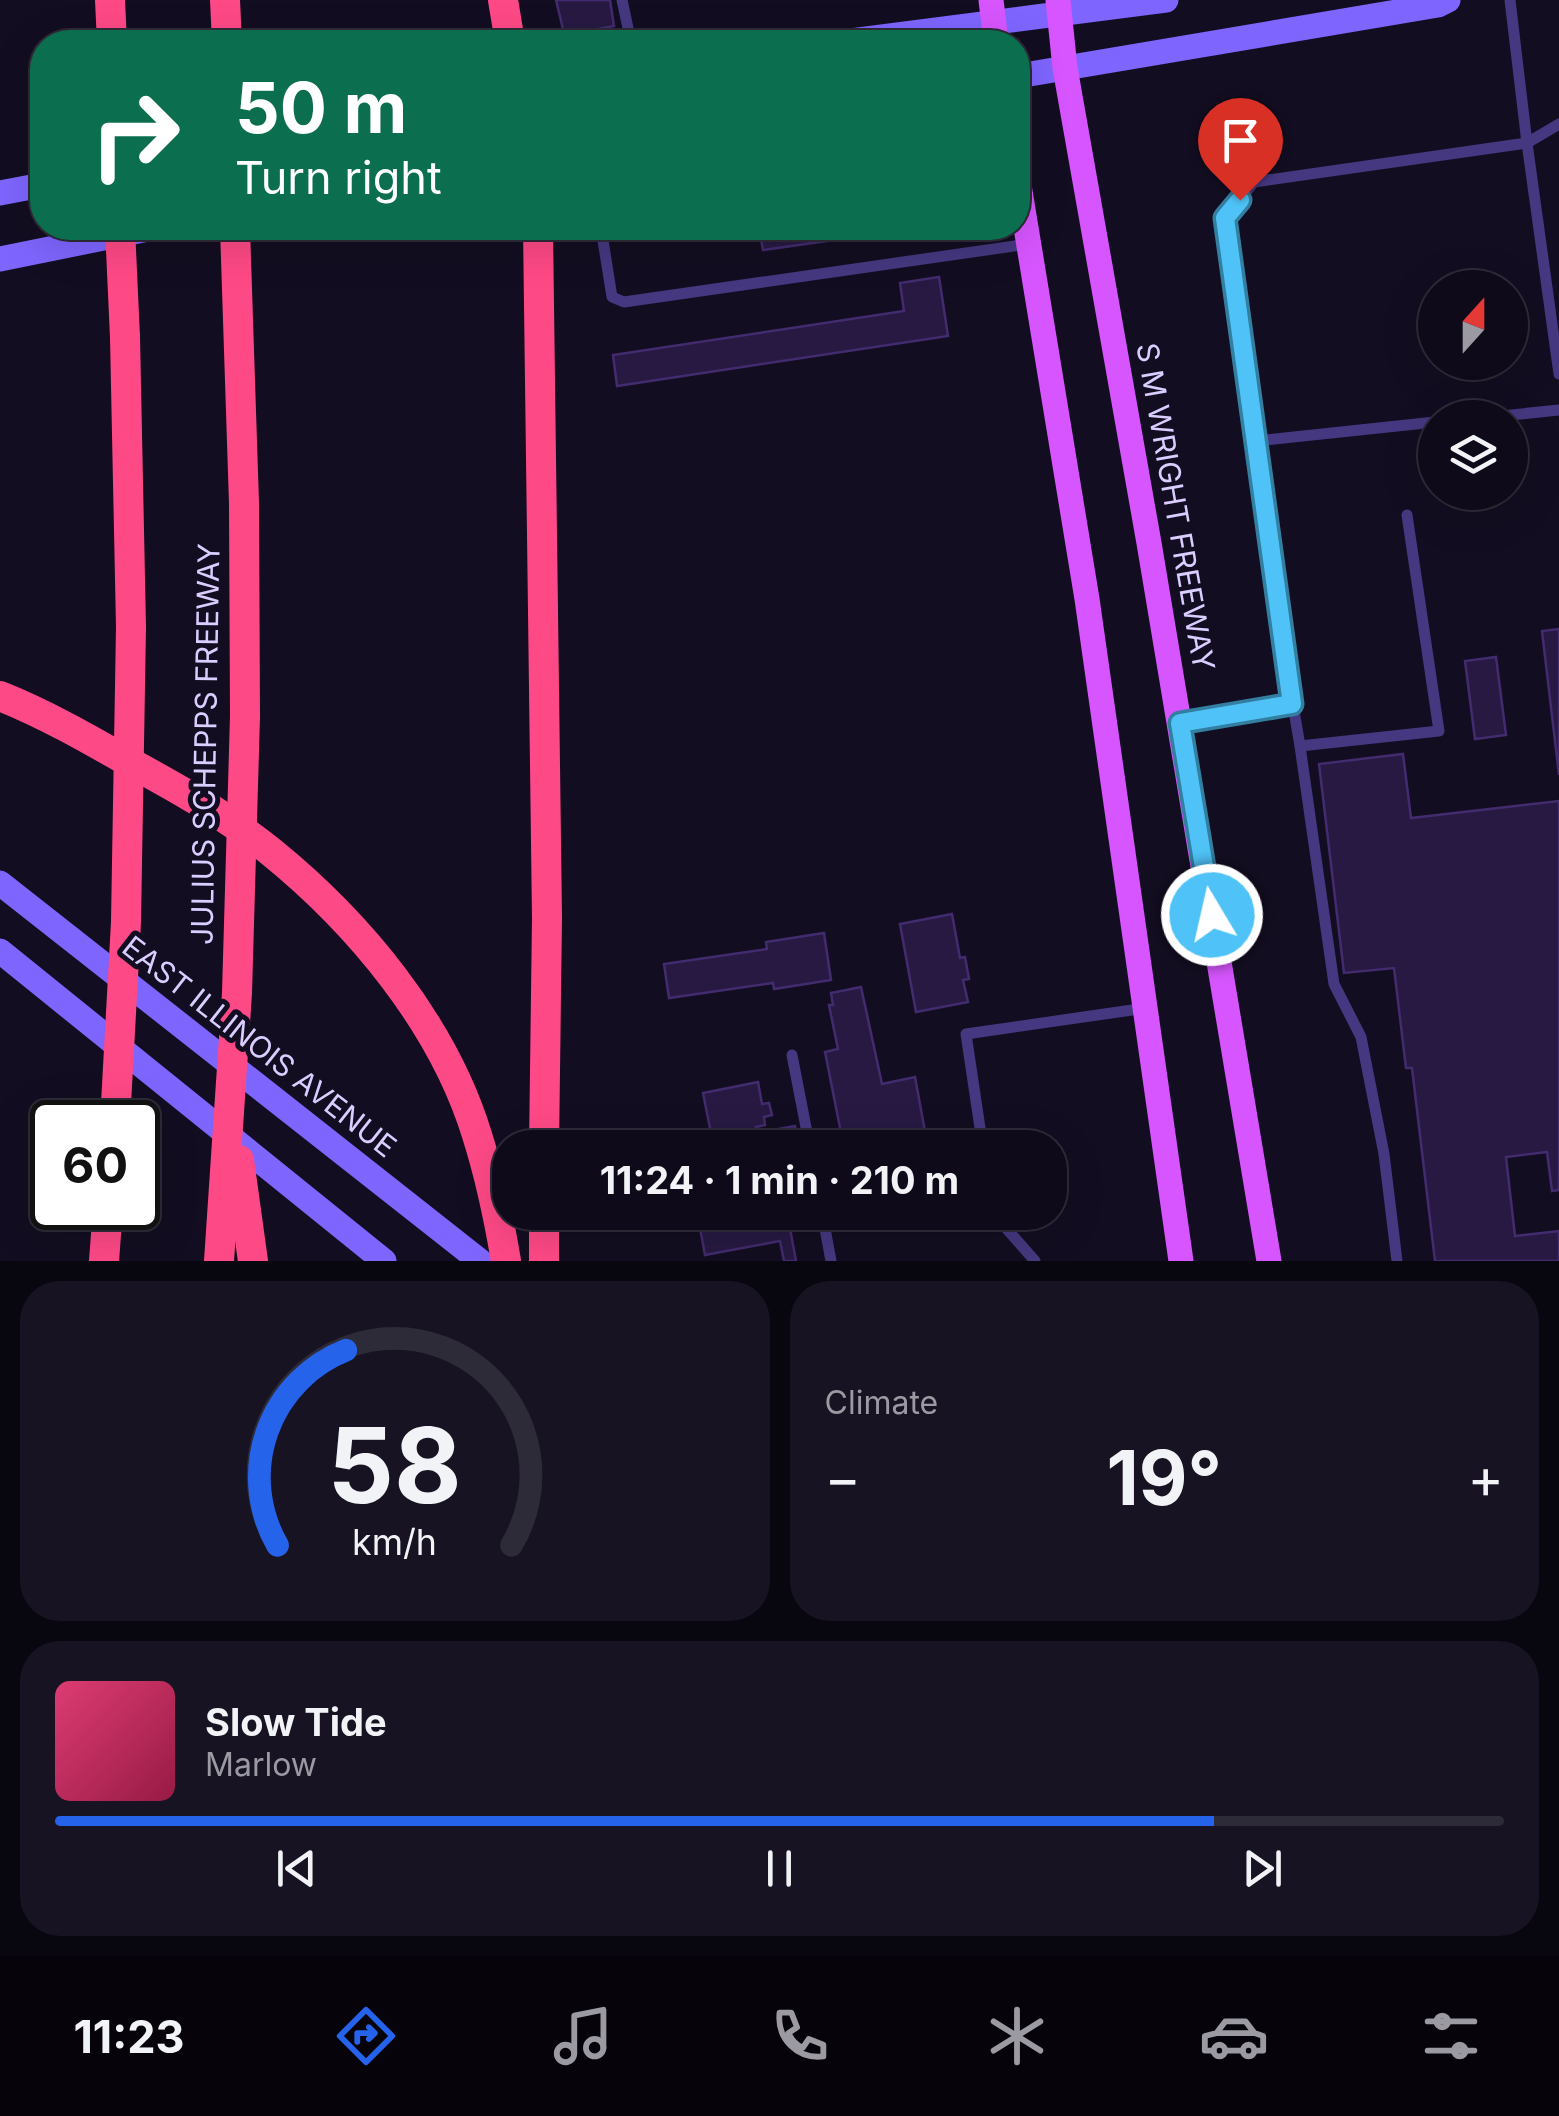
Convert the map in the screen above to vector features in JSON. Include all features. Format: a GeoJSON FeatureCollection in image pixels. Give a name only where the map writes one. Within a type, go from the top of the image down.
{"type":"FeatureCollection","features":[{"type":"Feature","properties":{"kind":"highway"},"geometry":{"type":"LineString","coordinates":[[110,0],[111,30]]}},
{"type":"Feature","properties":{"kind":"highway"},"geometry":{"type":"LineString","coordinates":[[225,0],[226,30]]}},
{"type":"Feature","properties":{"kind":"highway"},"geometry":{"type":"LineString","coordinates":[[503,0],[508,30]]}},
{"type":"Feature","properties":{"kind":"highway"},"geometry":{"type":"LineString","coordinates":[[116,1100],[129,838],[131,627],[121,240]]}},
{"type":"Feature","properties":{"kind":"highway","name":"JULIUS SCHEPPS FREEWAY"},"geometry":{"type":"LineString","coordinates":[[218,1261],[241,895],[245,716],[244,503],[235,240]]}},
{"type":"Feature","properties":{"kind":"highway"},"geometry":{"type":"LineString","coordinates":[[538,240],[546,744],[544,1130]]}},
{"type":"Feature","properties":{"kind":"highway"},"geometry":{"type":"LineString","coordinates":[[0,696],[179,790],[268,849],[324,899],[374,954],[419,1014],[452,1076],[476,1132],[506,1261]]}},
{"type":"Feature","properties":{"kind":"highway"},"geometry":{"type":"LineString","coordinates":[[230,1098],[254,1261]]}},
{"type":"Feature","properties":{"kind":"highway"},"geometry":{"type":"LineString","coordinates":[[104,1261],[106,1230]]}},
{"type":"Feature","properties":{"kind":"highway"},"geometry":{"type":"LineString","coordinates":[[544,1230],[544,1261]]}},
{"type":"Feature","properties":{"kind":"main road"},"geometry":{"type":"LineString","coordinates":[[929,30],[994,21],[1058,6],[1166,0]]}},
{"type":"Feature","properties":{"kind":"main road"},"geometry":{"type":"LineString","coordinates":[[1030,74],[1438,5],[1448,0]]}},
{"type":"Feature","properties":{"kind":"main road","name":"S M WRIGHT FREEWAY"},"geometry":{"type":"LineString","coordinates":[[1058,6],[1065,68],[1269,1261]]}},
{"type":"Feature","properties":{"kind":"main road"},"geometry":{"type":"LineString","coordinates":[[0,193],[30,187]]}},
{"type":"Feature","properties":{"kind":"main road"},"geometry":{"type":"LineString","coordinates":[[0,259],[93,240]]}},
{"type":"Feature","properties":{"kind":"main road"},"geometry":{"type":"LineString","coordinates":[[1027,240],[1087,600],[1181,1261]]}},
{"type":"Feature","properties":{"kind":"main road","name":"EAST ILLINOIS AVENUE"},"geometry":{"type":"LineString","coordinates":[[0,883],[480,1261]]}},
{"type":"Feature","properties":{"kind":"main road"},"geometry":{"type":"LineString","coordinates":[[0,951],[384,1261]]}},
{"type":"Feature","properties":{"kind":"lane"},"geometry":{"type":"LineString","coordinates":[[622,0],[628,30]]}},
{"type":"Feature","properties":{"kind":"lane"},"geometry":{"type":"LineString","coordinates":[[1510,0],[1559,374]]}},
{"type":"Feature","properties":{"kind":"lane"},"geometry":{"type":"LineString","coordinates":[[1397,1261],[1384,1154],[1361,1036],[1334,984],[1225,218],[1254,182],[1527,143],[1559,124]]}},
{"type":"Feature","properties":{"kind":"lane"},"geometry":{"type":"LineString","coordinates":[[603,240],[612,297],[624,302],[1028,244]]}},
{"type":"Feature","properties":{"kind":"lane"},"geometry":{"type":"LineString","coordinates":[[1528,413],[1559,410]]}},
{"type":"Feature","properties":{"kind":"lane"},"geometry":{"type":"LineString","coordinates":[[1256,440],[1418,424]]}},
{"type":"Feature","properties":{"kind":"lane"},"geometry":{"type":"LineString","coordinates":[[1300,746],[1439,731],[1407,515]]}},
{"type":"Feature","properties":{"kind":"lane"},"geometry":{"type":"LineString","coordinates":[[1180,723],[1292,704]]}},
{"type":"Feature","properties":{"kind":"lane"},"geometry":{"type":"LineString","coordinates":[[980,1130],[966,1034],[1146,1008]]}},
{"type":"Feature","properties":{"kind":"lane"},"geometry":{"type":"LineString","coordinates":[[792,1055],[807,1130]]}},
{"type":"Feature","properties":{"kind":"lane"},"geometry":{"type":"LineString","coordinates":[[825,1230],[831,1261]]}},
{"type":"Feature","properties":{"kind":"lane"},"geometry":{"type":"LineString","coordinates":[[1008,1230],[1035,1261]]}},
{"type":"Feature","properties":{"kind":"building"},"geometry":{"type":"Polygon","coordinates":[[[556,0],[610,0],[614,26],[563,30],[556,0]]]}},
{"type":"Feature","properties":{"kind":"building"},"geometry":{"type":"Polygon","coordinates":[[[761,240],[834,240],[763,250],[761,240]]]}},
{"type":"Feature","properties":{"kind":"building"},"geometry":{"type":"Polygon","coordinates":[[[939,277],[948,336],[617,386],[613,355],[904,311],[900,283],[939,277]]]}},
{"type":"Feature","properties":{"kind":"building"},"geometry":{"type":"Polygon","coordinates":[[[1559,629],[1559,775],[1542,631],[1559,629]]]}},
{"type":"Feature","properties":{"kind":"building"},"geometry":{"type":"Polygon","coordinates":[[[1496,657],[1506,735],[1475,739],[1465,661],[1496,657]]]}},
{"type":"Feature","properties":{"kind":"building"},"geometry":{"type":"Polygon","coordinates":[[[1403,754],[1411,818],[1559,801],[1559,1190],[1552,1191],[1547,1152],[1506,1157],[1515,1236],[1559,1231],[1559,1261],[1435,1261],[1412,1068],[1406,1068],[1394,968],[1344,973],[1319,764],[1403,754]]]}},
{"type":"Feature","properties":{"kind":"building"},"geometry":{"type":"Polygon","coordinates":[[[952,914],[960,958],[965,957],[969,979],[963,980],[968,1002],[916,1012],[900,924],[952,914]]]}},
{"type":"Feature","properties":{"kind":"building"},"geometry":{"type":"Polygon","coordinates":[[[824,933],[831,980],[774,989],[773,983],[669,998],[664,964],[767,949],[766,942],[824,933]]]}},
{"type":"Feature","properties":{"kind":"building"},"geometry":{"type":"Polygon","coordinates":[[[861,987],[882,1084],[915,1077],[925,1130],[840,1130],[825,1052],[838,1049],[829,1005],[833,1005],[831,993],[861,987]]]}},
{"type":"Feature","properties":{"kind":"building"},"geometry":{"type":"Polygon","coordinates":[[[758,1082],[762,1104],[769,1103],[772,1115],[764,1117],[765,1125],[756,1130],[710,1130],[703,1093],[758,1082]]]}},
{"type":"Feature","properties":{"kind":"building"},"geometry":{"type":"Polygon","coordinates":[[[700,1230],[790,1230],[796,1261],[784,1261],[780,1241],[705,1255],[700,1230]]]}},
{"type":"Feature","properties":{"kind":"route"},"geometry":{"type":"LineString","coordinates":[[1212,915],[1180,723],[1292,704],[1225,218],[1240,200]]}}]}
